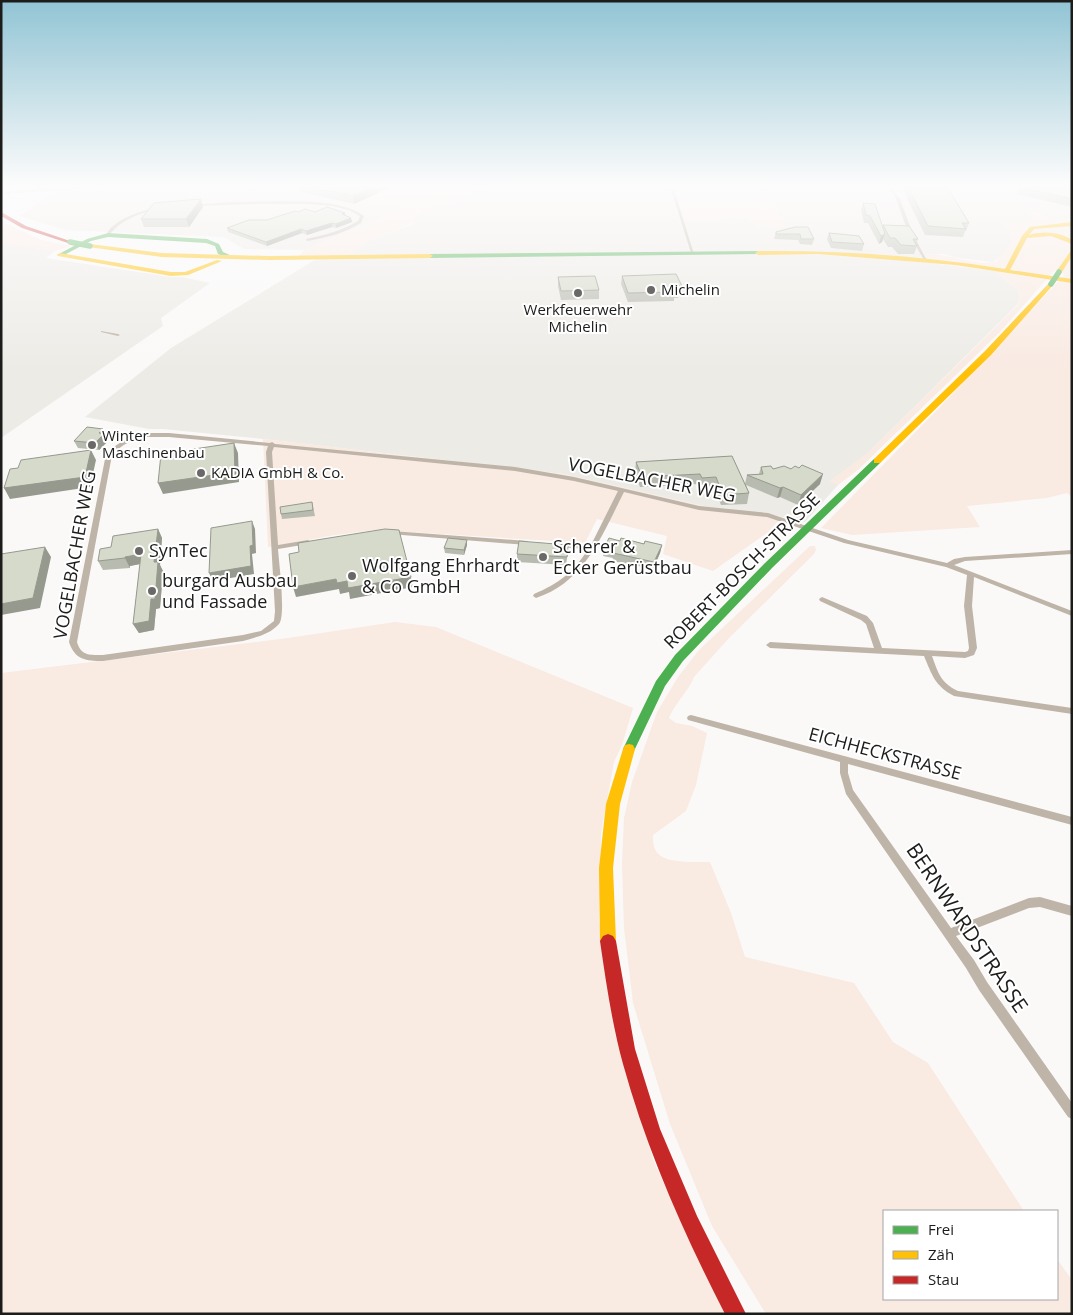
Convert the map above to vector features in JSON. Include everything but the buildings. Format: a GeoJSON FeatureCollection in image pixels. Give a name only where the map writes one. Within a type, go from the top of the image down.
{"type":"FeatureCollection","features":[{"type":"Feature","properties":{"kind":"street"},"geometry":{"type":"LineString","coordinates":[[73,248],[60,255],[179,275],[218,261],[248,258]]}},
{"type":"Feature","properties":{"kind":"street"},"geometry":{"type":"LineString","coordinates":[[109,248],[187,258],[191,260],[193,265],[181,271],[156,272]]}},
{"type":"Feature","properties":{"kind":"street"},"geometry":{"type":"LineString","coordinates":[[162,255],[191,254],[207,248]]}},
{"type":"Feature","properties":{"kind":"street"},"geometry":{"type":"LineString","coordinates":[[218,248],[222,255],[248,258]]}},
{"type":"Feature","properties":{"kind":"street"},"geometry":{"type":"LineString","coordinates":[[691,248],[692,253]]}},
{"type":"Feature","properties":{"kind":"street"},"geometry":{"type":"LineString","coordinates":[[919,248],[926,260]]}},
{"type":"Feature","properties":{"kind":"street"},"geometry":{"type":"LineString","coordinates":[[1015,268],[1021,248]]}},
{"type":"Feature","properties":{"kind":"street"},"geometry":{"type":"LineString","coordinates":[[1015,268],[1023,248]]}},
{"type":"Feature","properties":{"kind":"street"},"geometry":{"type":"LineString","coordinates":[[162,255],[289,259],[818,252],[1015,268],[1065,262],[1072,281]]}},
{"type":"Feature","properties":{"kind":"street","name":"ROBERT-BOSCH-STRASSE"},"geometry":{"type":"LineString","coordinates":[[736,1314],[699,1244],[673,1186],[646,1114],[627,1049],[614,987],[608,936],[607,847],[612,807],[620,776],[644,712],[660,683],[695,640],[993,347],[1065,262]]}},
{"type":"Feature","properties":{"kind":"street"},"geometry":{"type":"LineString","coordinates":[[103,332],[118,335]]}},
{"type":"Feature","properties":{"kind":"street","name":"VOGELBACHER WEG"},"geometry":{"type":"LineString","coordinates":[[272,444],[270,452],[279,616],[277,622],[263,633],[243,638],[103,658],[87,658],[75,650],[73,642],[109,454],[114,449],[134,438],[154,434],[272,444],[515,469],[622,490],[699,508],[768,515],[846,542],[948,565],[1072,614]]}},
{"type":"Feature","properties":{"kind":"street"},"geometry":{"type":"LineString","coordinates":[[536,596],[556,588],[567,581],[583,562],[622,490]]}},
{"type":"Feature","properties":{"kind":"street"},"geometry":{"type":"LineString","coordinates":[[386,533],[536,543]]}},
{"type":"Feature","properties":{"kind":"street"},"geometry":{"type":"LineString","coordinates":[[275,548],[312,541]]}},
{"type":"Feature","properties":{"kind":"street"},"geometry":{"type":"LineString","coordinates":[[555,545],[592,547]]}},
{"type":"Feature","properties":{"kind":"street"},"geometry":{"type":"LineString","coordinates":[[948,565],[964,559],[1072,552]]}},
{"type":"Feature","properties":{"kind":"street"},"geometry":{"type":"LineString","coordinates":[[770,644],[965,656],[971,654],[973,648],[968,606],[971,573]]}},
{"type":"Feature","properties":{"kind":"street"},"geometry":{"type":"LineString","coordinates":[[822,598],[864,618],[869,623],[879,650]]}},
{"type":"Feature","properties":{"kind":"street"},"geometry":{"type":"LineString","coordinates":[[928,654],[939,683],[958,694],[1032,707],[1072,711]]}},
{"type":"Feature","properties":{"kind":"street","name":"EICHHECKSTRASSE"},"geometry":{"type":"LineString","coordinates":[[690,718],[1072,821]]}},
{"type":"Feature","properties":{"kind":"street","name":"BERNWARDSTRASSE"},"geometry":{"type":"LineString","coordinates":[[844,760],[844,773],[849,791],[1072,1113]]}},
{"type":"Feature","properties":{"kind":"street"},"geometry":{"type":"LineString","coordinates":[[949,934],[1030,903],[1040,902],[1072,911]]}},
{"type":"Feature","properties":{"kind":"shaded area"},"geometry":{"type":"Polygon","coordinates":[[[1,248],[37,248],[55,251],[46,258],[171,277],[182,277],[210,283],[161,318],[163,326],[1,438],[1,248]]]}},
{"type":"Feature","properties":{"kind":"shaded area"},"geometry":{"type":"Polygon","coordinates":[[[37,248],[64,248],[55,251],[37,248]]]}},
{"type":"Feature","properties":{"kind":"shaded area"},"geometry":{"type":"Polygon","coordinates":[[[243,248],[308,248],[304,250],[243,248]]]}},
{"type":"Feature","properties":{"kind":"shaded area"},"geometry":{"type":"Polygon","coordinates":[[[308,248],[357,248],[346,256],[299,256],[308,248]]]}},
{"type":"Feature","properties":{"kind":"shaded area"},"geometry":{"type":"Polygon","coordinates":[[[357,248],[1008,248],[1001,257],[993,262],[958,258],[943,254],[926,254],[931,263],[995,271],[1018,290],[1020,298],[1018,304],[868,453],[831,481],[838,485],[805,522],[768,514],[717,509],[564,474],[263,439],[149,429],[85,417],[171,348],[313,261],[328,256],[346,256],[357,248]]]}},
{"type":"Feature","properties":{"kind":"shaded area"},"geometry":{"type":"Polygon","coordinates":[[[1007,248],[1072,248],[1072,497],[1067,493],[1047,498],[967,506],[980,527],[852,535],[821,528],[938,409],[1065,274],[1054,271],[1000,332],[859,469],[838,485],[830,481],[868,453],[1018,305],[1020,298],[1018,290],[995,271],[931,263],[926,254],[987,263],[996,262],[1007,248]]]}},
{"type":"Feature","properties":{"kind":"shaded area"},"geometry":{"type":"Polygon","coordinates":[[[263,439],[564,474],[717,509],[782,517],[767,533],[713,571],[663,554],[667,536],[597,519],[585,543],[375,530],[268,547],[263,439]]]}},
{"type":"Feature","properties":{"kind":"shaded area"},"geometry":{"type":"Polygon","coordinates":[[[810,546],[815,546],[814,554],[729,638],[694,677],[669,718],[676,723],[692,726],[707,733],[696,785],[686,811],[653,835],[654,847],[660,855],[672,860],[710,862],[731,913],[745,957],[854,983],[893,1042],[928,1063],[1023,1210],[883,1210],[883,1300],[1058,1300],[1058,1260],[1072,1280],[1072,1314],[766,1314],[712,1226],[670,1124],[633,1003],[624,928],[622,864],[624,818],[632,782],[657,712],[678,677],[699,650],[810,546]]]}},
{"type":"Feature","properties":{"kind":"shaded area"},"geometry":{"type":"Polygon","coordinates":[[[395,622],[436,627],[633,708],[622,745],[614,762],[601,833],[599,921],[615,1034],[654,1162],[725,1314],[1,1314],[1,673],[288,638],[395,622]]]}},
{"type":"Feature","properties":{"kind":"traffic: fast"},"geometry":{"type":"LineString","coordinates":[[60,255],[73,248]]}},
{"type":"Feature","properties":{"kind":"traffic: fast"},"geometry":{"type":"LineString","coordinates":[[218,248],[220,253],[229,256]]}},
{"type":"Feature","properties":{"kind":"traffic: fast"},"geometry":{"type":"LineString","coordinates":[[430,256],[758,253]]}},
{"type":"Feature","properties":{"kind":"traffic: fast"},"geometry":{"type":"LineString","coordinates":[[1051,284],[1059,272]]}},
{"type":"Feature","properties":{"kind":"traffic: fast"},"geometry":{"type":"LineString","coordinates":[[629,749],[660,684],[679,658],[768,566],[877,461]]}},
{"type":"Feature","properties":{"kind":"traffic: slow"},"geometry":{"type":"LineString","coordinates":[[109,248],[162,255],[269,258],[430,256]]}},
{"type":"Feature","properties":{"kind":"traffic: slow"},"geometry":{"type":"LineString","coordinates":[[1007,270],[1018,248]]}},
{"type":"Feature","properties":{"kind":"traffic: slow"},"geometry":{"type":"LineString","coordinates":[[1059,272],[1072,251]]}},
{"type":"Feature","properties":{"kind":"traffic: slow"},"geometry":{"type":"LineString","coordinates":[[758,253],[818,252],[956,263],[1072,281]]}},
{"type":"Feature","properties":{"kind":"traffic: slow"},"geometry":{"type":"LineString","coordinates":[[60,255],[171,274],[186,274],[219,261]]}},
{"type":"Feature","properties":{"kind":"traffic: slow"},"geometry":{"type":"LineString","coordinates":[[877,461],[988,353],[1051,284]]}},
{"type":"Feature","properties":{"kind":"traffic: slow"},"geometry":{"type":"LineString","coordinates":[[608,941],[606,868],[613,804],[629,749]]}},
{"type":"Feature","properties":{"kind":"traffic: jam"},"geometry":{"type":"LineString","coordinates":[[608,941],[627,1049],[641,1097],[677,1192],[705,1254],[736,1314]]}},
{"type":"Feature","properties":{"kind":"place","name":"Michelin"},"geometry":{"type":"Point","coordinates":[651,290]}},
{"type":"Feature","properties":{"kind":"place","name":"Werkfeuerwehr Michelin"},"geometry":{"type":"Point","coordinates":[578,293]}},
{"type":"Feature","properties":{"kind":"place","name":"Winter Maschinenbau"},"geometry":{"type":"Point","coordinates":[92,445]}},
{"type":"Feature","properties":{"kind":"place","name":"KADIA GmbH & Co."},"geometry":{"type":"Point","coordinates":[201,473]}},
{"type":"Feature","properties":{"kind":"place","name":"SynTec"},"geometry":{"type":"Point","coordinates":[139,551]}},
{"type":"Feature","properties":{"kind":"place","name":"Scherer & Ecker Gerüstbau"},"geometry":{"type":"Point","coordinates":[543,557]}},
{"type":"Feature","properties":{"kind":"place","name":"Wolfgang Ehrhardt & Co GmbH"},"geometry":{"type":"Point","coordinates":[352,576]}},
{"type":"Feature","properties":{"kind":"place","name":"burgard Ausbau und Fassade"},"geometry":{"type":"Point","coordinates":[152,591]}}]}
